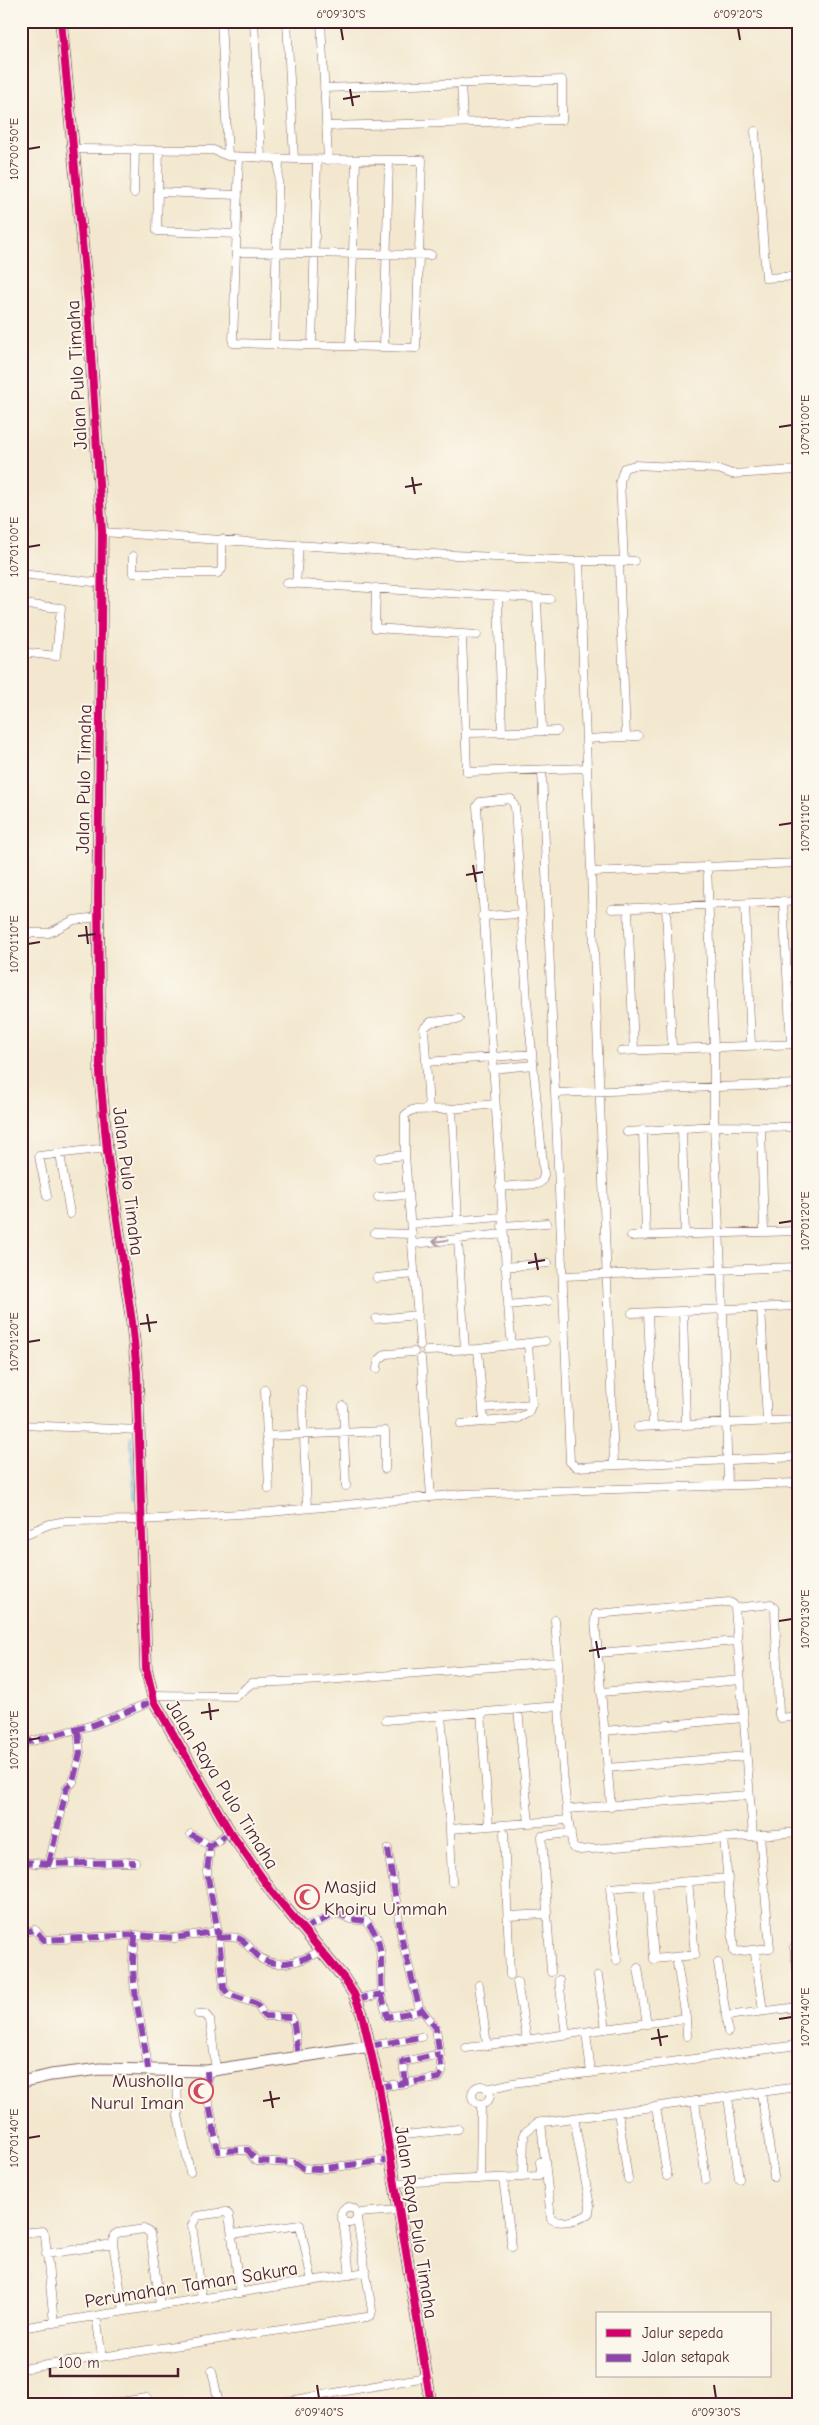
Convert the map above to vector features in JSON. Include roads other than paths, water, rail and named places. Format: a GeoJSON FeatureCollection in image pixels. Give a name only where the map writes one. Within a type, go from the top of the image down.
{"type":"FeatureCollection","features":[{"type":"Feature","properties":{"kind":"street","name":"Jalan Pulo Timaha"},"geometry":{"type":"LineString","coordinates":[[61,21],[75,149],[88,304],[102,530],[93,918],[100,1074],[107,1148],[132,1322],[139,1430],[142,1536]]}},
{"type":"Feature","properties":{"kind":"street"},"geometry":{"type":"LineString","coordinates":[[221,21],[228,156]]}},
{"type":"Feature","properties":{"kind":"street"},"geometry":{"type":"LineString","coordinates":[[254,21],[261,158]]}},
{"type":"Feature","properties":{"kind":"street"},"geometry":{"type":"LineString","coordinates":[[287,21],[294,159]]}},
{"type":"Feature","properties":{"kind":"street"},"geometry":{"type":"LineString","coordinates":[[321,21],[328,160]]}},
{"type":"Feature","properties":{"kind":"street"},"geometry":{"type":"LineString","coordinates":[[324,88],[562,80],[562,120],[326,126]]}},
{"type":"Feature","properties":{"kind":"street"},"geometry":{"type":"LineString","coordinates":[[461,83],[463,122]]}},
{"type":"Feature","properties":{"kind":"street"},"geometry":{"type":"LineString","coordinates":[[797,129],[798,146]]}},
{"type":"Feature","properties":{"kind":"street"},"geometry":{"type":"LineString","coordinates":[[755,131],[766,278],[798,276]]}},
{"type":"Feature","properties":{"kind":"street"},"geometry":{"type":"LineString","coordinates":[[75,149],[213,150],[228,156],[279,159],[422,160],[416,348],[234,343],[239,157]]}},
{"type":"Feature","properties":{"kind":"street"},"geometry":{"type":"LineString","coordinates":[[134,193],[135,149]]}},
{"type":"Feature","properties":{"kind":"street"},"geometry":{"type":"LineString","coordinates":[[159,150],[157,231],[237,234]]}},
{"type":"Feature","properties":{"kind":"street"},"geometry":{"type":"LineString","coordinates":[[274,344],[279,159]]}},
{"type":"Feature","properties":{"kind":"street"},"geometry":{"type":"LineString","coordinates":[[312,345],[317,160]]}},
{"type":"Feature","properties":{"kind":"street"},"geometry":{"type":"LineString","coordinates":[[350,346],[356,160]]}},
{"type":"Feature","properties":{"kind":"street"},"geometry":{"type":"LineString","coordinates":[[384,347],[389,160]]}},
{"type":"Feature","properties":{"kind":"street"},"geometry":{"type":"LineString","coordinates":[[158,192],[238,195]]}},
{"type":"Feature","properties":{"kind":"street"},"geometry":{"type":"LineString","coordinates":[[236,252],[431,255]]}},
{"type":"Feature","properties":{"kind":"street"},"geometry":{"type":"LineString","coordinates":[[626,737],[620,481],[624,468],[635,465],[718,469],[732,474],[798,470]]}},
{"type":"Feature","properties":{"kind":"street"},"geometry":{"type":"LineString","coordinates":[[102,530],[116,534],[120,532],[299,545],[579,561],[634,561]]}},
{"type":"Feature","properties":{"kind":"street"},"geometry":{"type":"LineString","coordinates":[[133,556],[133,573],[218,573],[222,569],[222,539]]}},
{"type":"Feature","properties":{"kind":"street"},"geometry":{"type":"LineString","coordinates":[[296,584],[299,545]]}},
{"type":"Feature","properties":{"kind":"street"},"geometry":{"type":"LineString","coordinates":[[579,561],[614,1464]]}},
{"type":"Feature","properties":{"kind":"street"},"geometry":{"type":"LineString","coordinates":[[21,574],[102,583]]}},
{"type":"Feature","properties":{"kind":"street"},"geometry":{"type":"LineString","coordinates":[[286,583],[550,600]]}},
{"type":"Feature","properties":{"kind":"street"},"geometry":{"type":"LineString","coordinates":[[376,588],[375,628],[476,635]]}},
{"type":"Feature","properties":{"kind":"street"},"geometry":{"type":"LineString","coordinates":[[498,596],[502,732]]}},
{"type":"Feature","properties":{"kind":"street"},"geometry":{"type":"LineString","coordinates":[[538,599],[542,731]]}},
{"type":"Feature","properties":{"kind":"street"},"geometry":{"type":"LineString","coordinates":[[21,604],[61,608],[56,656],[21,652]]}},
{"type":"Feature","properties":{"kind":"street"},"geometry":{"type":"LineString","coordinates":[[462,635],[467,772]]}},
{"type":"Feature","properties":{"kind":"street"},"geometry":{"type":"LineString","coordinates":[[467,733],[557,731]]}},
{"type":"Feature","properties":{"kind":"street"},"geometry":{"type":"LineString","coordinates":[[587,739],[638,736]]}},
{"type":"Feature","properties":{"kind":"street"},"geometry":{"type":"LineString","coordinates":[[458,773],[587,768]]}},
{"type":"Feature","properties":{"kind":"street"},"geometry":{"type":"LineString","coordinates":[[542,770],[570,1462],[576,1467],[798,1457]]}},
{"type":"Feature","properties":{"kind":"street"},"geometry":{"type":"LineString","coordinates":[[500,1187],[538,1184],[542,1181],[544,1175],[532,1054],[515,807],[511,799],[480,802],[477,806],[502,1230],[512,1345]]}},
{"type":"Feature","properties":{"kind":"street"},"geometry":{"type":"LineString","coordinates":[[591,872],[707,865],[798,863]]}},
{"type":"Feature","properties":{"kind":"street"},"geometry":{"type":"LineString","coordinates":[[707,865],[714,1048],[714,1126],[723,1310],[728,1485]]}},
{"type":"Feature","properties":{"kind":"street"},"geometry":{"type":"LineString","coordinates":[[621,1051],[794,1044],[783,901]]}},
{"type":"Feature","properties":{"kind":"street"},"geometry":{"type":"LineString","coordinates":[[612,909],[798,901]]}},
{"type":"Feature","properties":{"kind":"street"},"geometry":{"type":"LineString","coordinates":[[745,904],[751,1045]]}},
{"type":"Feature","properties":{"kind":"street"},"geometry":{"type":"LineString","coordinates":[[666,906],[672,1049]]}},
{"type":"Feature","properties":{"kind":"street"},"geometry":{"type":"LineString","coordinates":[[628,908],[634,1050]]}},
{"type":"Feature","properties":{"kind":"street"},"geometry":{"type":"LineString","coordinates":[[482,916],[522,914]]}},
{"type":"Feature","properties":{"kind":"street"},"geometry":{"type":"LineString","coordinates":[[21,933],[49,933],[78,919],[93,918]]}},
{"type":"Feature","properties":{"kind":"street"},"geometry":{"type":"LineString","coordinates":[[429,1110],[424,1035],[426,1024],[459,1019]]}},
{"type":"Feature","properties":{"kind":"street"},"geometry":{"type":"LineString","coordinates":[[426,1062],[532,1054]]}},
{"type":"Feature","properties":{"kind":"street"},"geometry":{"type":"LineString","coordinates":[[492,1069],[533,1065]]}},
{"type":"Feature","properties":{"kind":"street"},"geometry":{"type":"LineString","coordinates":[[556,1093],[798,1084]]}},
{"type":"Feature","properties":{"kind":"street"},"geometry":{"type":"LineString","coordinates":[[420,1345],[405,1155],[405,1115],[412,1110],[452,1109],[494,1104]]}},
{"type":"Feature","properties":{"kind":"street"},"geometry":{"type":"LineString","coordinates":[[452,1109],[458,1221]]}},
{"type":"Feature","properties":{"kind":"street"},"geometry":{"type":"LineString","coordinates":[[627,1132],[714,1126],[798,1127]]}},
{"type":"Feature","properties":{"kind":"street"},"geometry":{"type":"LineString","coordinates":[[761,1128],[764,1232]]}},
{"type":"Feature","properties":{"kind":"street"},"geometry":{"type":"LineString","coordinates":[[682,1129],[684,1235]]}},
{"type":"Feature","properties":{"kind":"street"},"geometry":{"type":"LineString","coordinates":[[644,1130],[646,1236]]}},
{"type":"Feature","properties":{"kind":"street"},"geometry":{"type":"LineString","coordinates":[[47,1196],[39,1156],[107,1148]]}},
{"type":"Feature","properties":{"kind":"street"},"geometry":{"type":"LineString","coordinates":[[60,1154],[70,1214]]}},
{"type":"Feature","properties":{"kind":"street"},"geometry":{"type":"LineString","coordinates":[[379,1158],[405,1155]]}},
{"type":"Feature","properties":{"kind":"street"},"geometry":{"type":"LineString","coordinates":[[378,1197],[408,1195]]}},
{"type":"Feature","properties":{"kind":"street"},"geometry":{"type":"LineString","coordinates":[[411,1224],[502,1216]]}},
{"type":"Feature","properties":{"kind":"street"},"geometry":{"type":"LineString","coordinates":[[413,1244],[458,1239],[547,1223]]}},
{"type":"Feature","properties":{"kind":"street"},"geometry":{"type":"LineString","coordinates":[[631,1236],[798,1231]]}},
{"type":"Feature","properties":{"kind":"street"},"geometry":{"type":"LineString","coordinates":[[375,1233],[412,1234]]}},
{"type":"Feature","properties":{"kind":"street"},"geometry":{"type":"LineString","coordinates":[[458,1239],[466,1350]]}},
{"type":"Feature","properties":{"kind":"street"},"geometry":{"type":"LineString","coordinates":[[505,1267],[548,1262]]}},
{"type":"Feature","properties":{"kind":"street"},"geometry":{"type":"LineString","coordinates":[[563,1276],[798,1268]]}},
{"type":"Feature","properties":{"kind":"street"},"geometry":{"type":"LineString","coordinates":[[377,1278],[414,1274]]}},
{"type":"Feature","properties":{"kind":"street"},"geometry":{"type":"LineString","coordinates":[[508,1305],[548,1301]]}},
{"type":"Feature","properties":{"kind":"street"},"geometry":{"type":"LineString","coordinates":[[632,1313],[798,1306]]}},
{"type":"Feature","properties":{"kind":"street"},"geometry":{"type":"LineString","coordinates":[[761,1308],[767,1421]]}},
{"type":"Feature","properties":{"kind":"street"},"geometry":{"type":"LineString","coordinates":[[682,1311],[686,1423]]}},
{"type":"Feature","properties":{"kind":"street"},"geometry":{"type":"LineString","coordinates":[[648,1313],[653,1426]]}},
{"type":"Feature","properties":{"kind":"street"},"geometry":{"type":"LineString","coordinates":[[376,1319],[418,1315]]}},
{"type":"Feature","properties":{"kind":"street"},"geometry":{"type":"LineString","coordinates":[[427,1351],[478,1349],[545,1341]]}},
{"type":"Feature","properties":{"kind":"street"},"geometry":{"type":"LineString","coordinates":[[460,1424],[516,1419],[528,1413],[532,1404],[528,1343]]}},
{"type":"Feature","properties":{"kind":"street"},"geometry":{"type":"LineString","coordinates":[[420,1345],[424,1346],[427,1351]]}},
{"type":"Feature","properties":{"kind":"street"},"geometry":{"type":"LineString","coordinates":[[414,1352],[415,1348],[420,1345]]}},
{"type":"Feature","properties":{"kind":"street"},"geometry":{"type":"LineString","coordinates":[[478,1349],[484,1422]]}},
{"type":"Feature","properties":{"kind":"street"},"geometry":{"type":"LineString","coordinates":[[420,1358],[424,1357],[427,1351]]}},
{"type":"Feature","properties":{"kind":"street"},"geometry":{"type":"LineString","coordinates":[[377,1369],[378,1361],[386,1354],[414,1352],[420,1358],[431,1497]]}},
{"type":"Feature","properties":{"kind":"street"},"geometry":{"type":"LineString","coordinates":[[264,1390],[269,1489]]}},
{"type":"Feature","properties":{"kind":"street"},"geometry":{"type":"LineString","coordinates":[[302,1390],[307,1508]]}},
{"type":"Feature","properties":{"kind":"street"},"geometry":{"type":"LineString","coordinates":[[484,1408],[532,1404]]}},
{"type":"Feature","properties":{"kind":"street"},"geometry":{"type":"LineString","coordinates":[[343,1406],[346,1486]]}},
{"type":"Feature","properties":{"kind":"street"},"geometry":{"type":"LineString","coordinates":[[638,1427],[686,1423],[798,1420]]}},
{"type":"Feature","properties":{"kind":"street"},"geometry":{"type":"LineString","coordinates":[[21,1425],[139,1430]]}},
{"type":"Feature","properties":{"kind":"street"},"geometry":{"type":"LineString","coordinates":[[266,1436],[384,1430],[385,1469]]}},
{"type":"Feature","properties":{"kind":"street"},"geometry":{"type":"LineString","coordinates":[[21,1536],[50,1524],[66,1521],[142,1520],[493,1493],[612,1491],[798,1483]]}},
{"type":"Feature","properties":{"kind":"street","name":"Jalan Raya Pulo Timaha"},"geometry":{"type":"LineString","coordinates":[[142,1536],[146,1668],[151,1700],[227,1834],[303,1929],[319,1953],[343,1977],[356,1999],[370,2046],[379,2087],[387,2137],[386,2160],[394,2183],[423,2378],[431,2404]]}},
{"type":"Feature","properties":{"kind":"street"},"geometry":{"type":"LineString","coordinates":[[611,1806],[596,1614],[729,1602],[735,1608],[748,1795],[757,1836],[770,1948],[734,1952],[724,1838]]}},
{"type":"Feature","properties":{"kind":"street"},"geometry":{"type":"LineString","coordinates":[[735,1608],[771,1604],[775,1608],[779,1715],[782,1718],[798,1716]]}},
{"type":"Feature","properties":{"kind":"street"},"geometry":{"type":"LineString","coordinates":[[555,1620],[559,1706],[568,1820],[573,1848],[580,1850],[724,1838],[797,1835]]}},
{"type":"Feature","properties":{"kind":"street"},"geometry":{"type":"LineString","coordinates":[[599,1653],[737,1641]]}},
{"type":"Feature","properties":{"kind":"street"},"geometry":{"type":"LineString","coordinates":[[21,1744],[78,1729],[134,1710],[151,1700],[236,1696],[252,1683],[327,1680],[558,1662]]}},
{"type":"Feature","properties":{"kind":"street"},"geometry":{"type":"LineString","coordinates":[[601,1692],[741,1680]]}},
{"type":"Feature","properties":{"kind":"street"},"geometry":{"type":"LineString","coordinates":[[386,1720],[559,1706]]}},
{"type":"Feature","properties":{"kind":"street"},"geometry":{"type":"LineString","coordinates":[[518,1709],[529,1823]]}},
{"type":"Feature","properties":{"kind":"street"},"geometry":{"type":"LineString","coordinates":[[481,1712],[489,1825]]}},
{"type":"Feature","properties":{"kind":"street"},"geometry":{"type":"LineString","coordinates":[[441,1715],[452,1882]]}},
{"type":"Feature","properties":{"kind":"street"},"geometry":{"type":"LineString","coordinates":[[604,1731],[743,1718]]}},
{"type":"Feature","properties":{"kind":"street"},"geometry":{"type":"LineString","coordinates":[[49,1864],[64,1797],[68,1785],[73,1782],[80,1753],[78,1729]]}},
{"type":"Feature","properties":{"kind":"street"},"geometry":{"type":"LineString","coordinates":[[607,1768],[746,1756]]}},
{"type":"Feature","properties":{"kind":"street"},"geometry":{"type":"LineString","coordinates":[[568,1809],[748,1795]]}},
{"type":"Feature","properties":{"kind":"street"},"geometry":{"type":"LineString","coordinates":[[450,1829],[568,1820]]}},
{"type":"Feature","properties":{"kind":"street"},"geometry":{"type":"LineString","coordinates":[[504,1833],[510,1975]]}},
{"type":"Feature","properties":{"kind":"street"},"geometry":{"type":"LineString","coordinates":[[551,1972],[542,1836],[570,1833]]}},
{"type":"Feature","properties":{"kind":"street"},"geometry":{"type":"LineString","coordinates":[[191,1834],[212,1844]]}},
{"type":"Feature","properties":{"kind":"street"},"geometry":{"type":"LineString","coordinates":[[227,1834],[212,1844],[207,1872],[226,1991],[257,2004],[264,2016],[291,2017],[294,2024],[298,2057]]}},
{"type":"Feature","properties":{"kind":"street"},"geometry":{"type":"LineString","coordinates":[[379,2087],[428,2081],[442,2075],[436,2028],[421,2011],[402,1940],[388,1849]]}},
{"type":"Feature","properties":{"kind":"street"},"geometry":{"type":"LineString","coordinates":[[21,1862],[49,1864],[135,1862]]}},
{"type":"Feature","properties":{"kind":"street"},"geometry":{"type":"LineString","coordinates":[[617,1960],[610,1888],[728,1878]]}},
{"type":"Feature","properties":{"kind":"street"},"geometry":{"type":"LineString","coordinates":[[648,1885],[654,1959],[695,1955],[688,1882]]}},
{"type":"Feature","properties":{"kind":"street"},"geometry":{"type":"LineString","coordinates":[[303,1929],[338,1913],[350,1919],[366,1921],[377,1936],[381,1954],[382,1994],[387,2017],[421,2011]]}},
{"type":"Feature","properties":{"kind":"street"},"geometry":{"type":"LineString","coordinates":[[508,1916],[547,1914]]}},
{"type":"Feature","properties":{"kind":"street"},"geometry":{"type":"LineString","coordinates":[[21,1932],[35,1930],[44,1940],[135,1935],[175,1938],[218,1935],[236,1936],[243,1939],[258,1957],[272,1963],[302,1959],[319,1953]]}},
{"type":"Feature","properties":{"kind":"street"},"geometry":{"type":"LineString","coordinates":[[135,1935],[133,1964],[136,2002],[145,2038],[148,2069]]}},
{"type":"Feature","properties":{"kind":"street"},"geometry":{"type":"LineString","coordinates":[[794,1947],[798,1974]]}},
{"type":"Feature","properties":{"kind":"street"},"geometry":{"type":"LineString","coordinates":[[755,1954],[763,2011]]}},
{"type":"Feature","properties":{"kind":"street"},"geometry":{"type":"LineString","coordinates":[[677,1963],[687,2036]]}},
{"type":"Feature","properties":{"kind":"street"},"geometry":{"type":"LineString","coordinates":[[718,1963],[728,2032]]}},
{"type":"Feature","properties":{"kind":"street"},"geometry":{"type":"LineString","coordinates":[[638,1968],[646,2024]]}},
{"type":"Feature","properties":{"kind":"street"},"geometry":{"type":"LineString","coordinates":[[598,1976],[606,2029]]}},
{"type":"Feature","properties":{"kind":"street"},"geometry":{"type":"LineString","coordinates":[[559,1980],[566,2034]]}},
{"type":"Feature","properties":{"kind":"street"},"geometry":{"type":"LineString","coordinates":[[518,1982],[527,2040]]}},
{"type":"Feature","properties":{"kind":"street"},"geometry":{"type":"LineString","coordinates":[[478,1985],[487,2045]]}},
{"type":"Feature","properties":{"kind":"street"},"geometry":{"type":"LineString","coordinates":[[356,1999],[382,1994]]}},
{"type":"Feature","properties":{"kind":"street"},"geometry":{"type":"LineString","coordinates":[[726,2016],[798,2007]]}},
{"type":"Feature","properties":{"kind":"street"},"geometry":{"type":"LineString","coordinates":[[198,2014],[205,2014],[210,2020],[211,2120],[218,2151],[248,2150],[256,2161],[296,2163],[303,2168],[318,2169],[386,2160]]}},
{"type":"Feature","properties":{"kind":"street"},"geometry":{"type":"LineString","coordinates":[[466,2048],[686,2018]]}},
{"type":"Feature","properties":{"kind":"street"},"geometry":{"type":"LineString","coordinates":[[586,2032],[591,2073]]}},
{"type":"Feature","properties":{"kind":"street"},"geometry":{"type":"LineString","coordinates":[[21,2082],[51,2075],[100,2069],[212,2070],[421,2037]]}},
{"type":"Feature","properties":{"kind":"street"},"geometry":{"type":"LineString","coordinates":[[481,2104],[474,2101],[472,2091],[481,2086],[487,2089],[798,2045]]}},
{"type":"Feature","properties":{"kind":"street"},"geometry":{"type":"LineString","coordinates":[[406,2084],[403,2062],[440,2054]]}},
{"type":"Feature","properties":{"kind":"street"},"geometry":{"type":"LineString","coordinates":[[177,2070],[178,2116],[190,2172]]}},
{"type":"Feature","properties":{"kind":"street"},"geometry":{"type":"LineString","coordinates":[[523,2177],[524,2134],[539,2122],[798,2087]]}},
{"type":"Feature","properties":{"kind":"street"},"geometry":{"type":"LineString","coordinates":[[481,2104],[489,2098],[487,2089]]}},
{"type":"Feature","properties":{"kind":"street"},"geometry":{"type":"LineString","coordinates":[[762,2092],[774,2176]]}},
{"type":"Feature","properties":{"kind":"street"},"geometry":{"type":"LineString","coordinates":[[728,2097],[739,2179]]}},
{"type":"Feature","properties":{"kind":"street"},"geometry":{"type":"LineString","coordinates":[[695,2101],[706,2180]]}},
{"type":"Feature","properties":{"kind":"street"},"geometry":{"type":"LineString","coordinates":[[480,2179],[481,2104]]}},
{"type":"Feature","properties":{"kind":"street"},"geometry":{"type":"LineString","coordinates":[[656,2107],[667,2176]]}},
{"type":"Feature","properties":{"kind":"street"},"geometry":{"type":"LineString","coordinates":[[618,2112],[628,2179]]}},
{"type":"Feature","properties":{"kind":"street"},"geometry":{"type":"LineString","coordinates":[[539,2122],[551,2218],[557,2222],[584,2218],[590,2213],[574,2118]]}},
{"type":"Feature","properties":{"kind":"street"},"geometry":{"type":"LineString","coordinates":[[394,2183],[523,2177],[541,2174],[539,2122]]}},
{"type":"Feature","properties":{"kind":"street"},"geometry":{"type":"LineString","coordinates":[[387,2137],[458,2129]]}},
{"type":"Feature","properties":{"kind":"street"},"geometry":{"type":"LineString","coordinates":[[502,2178],[512,2247]]}},
{"type":"Feature","properties":{"kind":"street"},"geometry":{"type":"LineString","coordinates":[[21,2369],[367,2317],[371,2315],[372,2311],[366,2272],[357,2216],[350,2207],[344,2209],[342,2214],[350,2275]]}},
{"type":"Feature","properties":{"kind":"street"},"geometry":{"type":"LineString","coordinates":[[343,2220],[352,2223],[357,2216],[386,2210],[397,2210]]}},
{"type":"Feature","properties":{"kind":"street"},"geometry":{"type":"LineString","coordinates":[[202,2299],[192,2225],[194,2218],[226,2212],[229,2215],[240,2293]]}},
{"type":"Feature","properties":{"kind":"street"},"geometry":{"type":"LineString","coordinates":[[232,2234],[300,2225],[312,2281]]}},
{"type":"Feature","properties":{"kind":"street"},"geometry":{"type":"LineString","coordinates":[[124,2311],[113,2244],[114,2235],[117,2233],[148,2230],[150,2233],[160,2306]]}},
{"type":"Feature","properties":{"kind":"street"},"geometry":{"type":"LineString","coordinates":[[21,2233],[42,2231],[54,2322]]}},
{"type":"Feature","properties":{"kind":"street"},"geometry":{"type":"LineString","coordinates":[[46,2254],[113,2244]]}},
{"type":"Feature","properties":{"kind":"street","name":"Perumahan Taman Sakura"},"geometry":{"type":"LineString","coordinates":[[21,2328],[366,2272]]}},
{"type":"Feature","properties":{"kind":"street"},"geometry":{"type":"LineString","coordinates":[[96,2316],[102,2356]]}},
{"type":"Feature","properties":{"kind":"street"},"geometry":{"type":"LineString","coordinates":[[212,2371],[219,2404]]}},
{"type":"Feature","properties":{"kind":"street"},"geometry":{"type":"LineString","coordinates":[[271,2404],[423,2378]]}},
{"type":"Feature","properties":{"kind":"street"},"geometry":{"type":"LineString","coordinates":[[106,2404],[133,2402],[147,2398]]}},
{"type":"Feature","properties":{"kind":"waterway"},"geometry":{"type":"LineString","coordinates":[[131,1437],[135,1499]]}},
{"type":"Feature","properties":{"kind":"place","name":"Masjid Khoiru Ummah"},"geometry":{"type":"Point","coordinates":[307,1897]}},
{"type":"Feature","properties":{"kind":"place","name":"Musholla Nurul Iman"},"geometry":{"type":"Point","coordinates":[201,2091]}}]}
